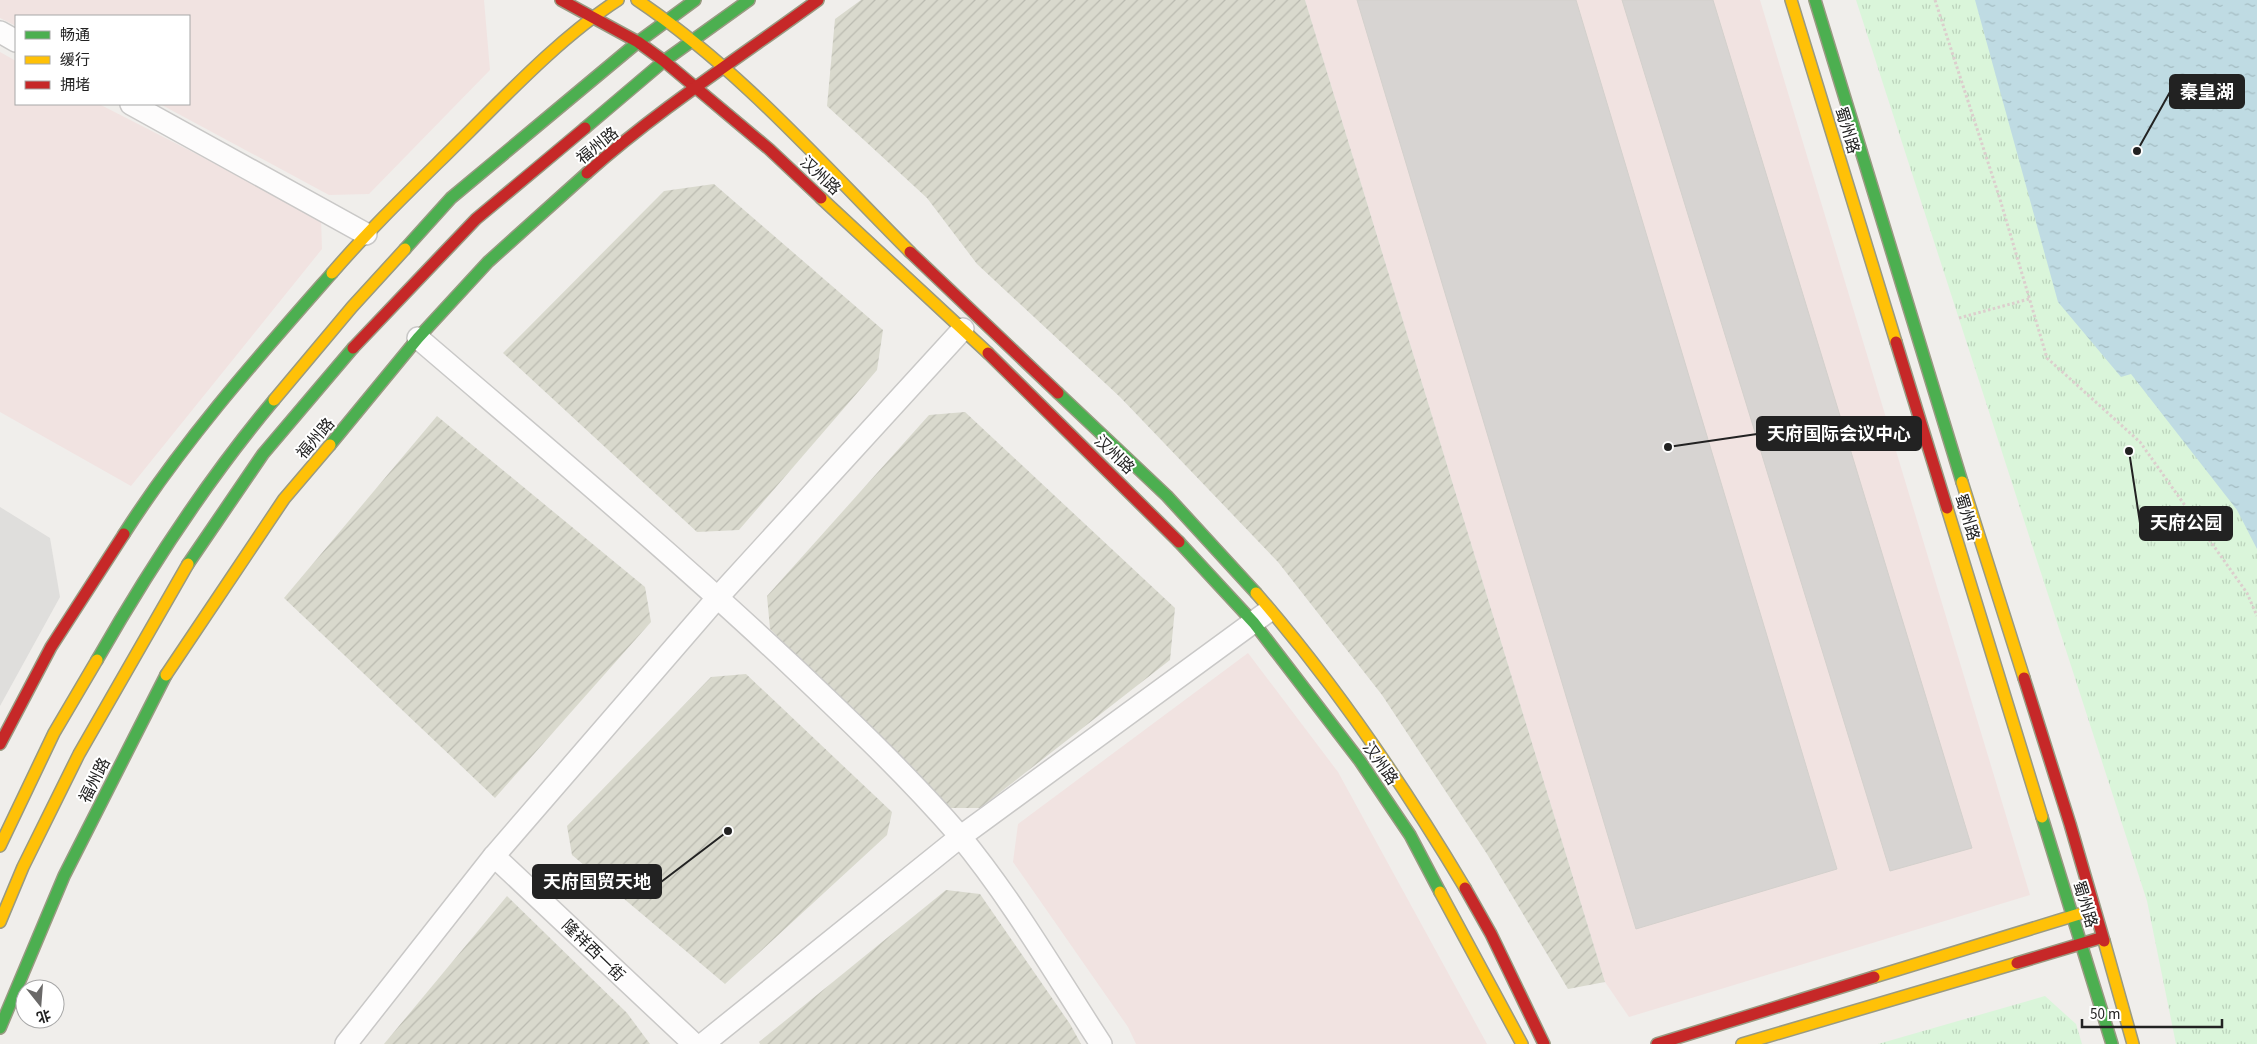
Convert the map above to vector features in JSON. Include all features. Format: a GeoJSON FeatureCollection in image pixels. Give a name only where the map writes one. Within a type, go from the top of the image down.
{"type":"FeatureCollection","features":[{"type":"Feature","properties":{"kind":"main road","name":"汉州路"},"geometry":{"type":"LineString","coordinates":[[562,0],[638,42],[664,60],[769,150],[963,328],[1134,495],[1254,623],[1360,762],[1410,835],[1522,1044]]}},
{"type":"Feature","properties":{"kind":"main road"},"geometry":{"type":"LineString","coordinates":[[0,744],[51,648],[127,529],[190,441],[257,359],[366,234],[499,102],[592,17],[618,0]]}},
{"type":"Feature","properties":{"kind":"main road","name":"汉州路"},"geometry":{"type":"LineString","coordinates":[[637,0],[668,20],[726,67],[944,285],[1198,528],[1270,609],[1323,674],[1404,787],[1474,902],[1544,1044]]}},
{"type":"Feature","properties":{"kind":"main road"},"geometry":{"type":"LineString","coordinates":[[0,846],[54,733],[122,618],[178,529],[250,429],[352,307],[451,198],[638,42],[695,0]]}},
{"type":"Feature","properties":{"kind":"main road","name":"福州路"},"geometry":{"type":"LineString","coordinates":[[0,922],[36,841],[79,754],[113,693],[186,566],[263,454],[366,333],[476,219],[664,60],[749,0]]}},
{"type":"Feature","properties":{"kind":"main road","name":"福州路"},"geometry":{"type":"LineString","coordinates":[[0,1028],[64,876],[168,670],[284,499],[371,397],[418,338],[495,256],[594,168],[695,86],[726,67],[818,0]]}},
{"type":"Feature","properties":{"kind":"main road","name":"蜀州路"},"geometry":{"type":"LineString","coordinates":[[1791,0],[2112,1044]]}},
{"type":"Feature","properties":{"kind":"main road","name":"蜀州路"},"geometry":{"type":"LineString","coordinates":[[1815,0],[1979,538],[2096,910],[2133,1044]]}},
{"type":"Feature","properties":{"kind":"main road"},"geometry":{"type":"LineString","coordinates":[[1657,1044],[2096,910]]}},
{"type":"Feature","properties":{"kind":"main road"},"geometry":{"type":"LineString","coordinates":[[1742,1044],[2104,937]]}},
{"type":"Feature","properties":{"kind":"street"},"geometry":{"type":"LineString","coordinates":[[0,32],[15,40]]}},
{"type":"Feature","properties":{"kind":"street"},"geometry":{"type":"LineString","coordinates":[[133,105],[366,234]]}},
{"type":"Feature","properties":{"kind":"street"},"geometry":{"type":"LineString","coordinates":[[346,1044],[494,856],[718,597],[963,328]]}},
{"type":"Feature","properties":{"kind":"street"},"geometry":{"type":"LineString","coordinates":[[418,338],[718,597],[862,733],[924,795],[960,837],[1001,892],[1101,1044]]}},
{"type":"Feature","properties":{"kind":"street"},"geometry":{"type":"LineString","coordinates":[[702,1044],[960,837],[1254,623],[1270,609]]}},
{"type":"Feature","properties":{"kind":"street","name":"隆祥西一街"},"geometry":{"type":"LineString","coordinates":[[494,856],[694,1044]]}},
{"type":"Feature","properties":{"kind":"path"},"geometry":{"type":"LineString","coordinates":[[1935,0],[1999,196],[2047,358],[2140,442],[2247,593],[2257,616]]}},
{"type":"Feature","properties":{"kind":"path"},"geometry":{"type":"LineString","coordinates":[[1959,318],[2029,299]]}},
{"type":"Feature","properties":{"kind":"shaded area"},"geometry":{"type":"Polygon","coordinates":[[[0,0],[484,0],[490,70],[369,194],[329,195],[162,105],[190,105],[190,15],[15,15],[15,26],[0,18],[0,0]]]}},
{"type":"Feature","properties":{"kind":"shaded area"},"geometry":{"type":"Polygon","coordinates":[[[861,0],[1305,0],[1605,982],[1568,989],[1487,854],[1382,695],[1278,562],[1120,397],[977,264],[927,198],[827,106],[835,19],[861,0]]]}},
{"type":"Feature","properties":{"kind":"shaded area"},"geometry":{"type":"Polygon","coordinates":[[[1305,0],[1760,0],[2030,895],[1629,1017],[1605,982],[1305,0]]]}},
{"type":"Feature","properties":{"kind":"shaded area"},"geometry":{"type":"Polygon","coordinates":[[[0,52],[15,60],[15,105],[101,105],[321,218],[322,249],[131,486],[0,412],[0,52]]]}},
{"type":"Feature","properties":{"kind":"shaded area"},"geometry":{"type":"Polygon","coordinates":[[[714,184],[883,330],[877,370],[739,530],[697,532],[503,353],[664,191],[714,184]]]}},
{"type":"Feature","properties":{"kind":"shaded area"},"geometry":{"type":"Polygon","coordinates":[[[965,412],[1175,608],[1170,660],[980,808],[948,808],[770,629],[767,596],[929,415],[965,412]]]}},
{"type":"Feature","properties":{"kind":"shaded area"},"geometry":{"type":"Polygon","coordinates":[[[437,416],[645,587],[651,622],[495,798],[284,598],[437,416]]]}},
{"type":"Feature","properties":{"kind":"shaded area"},"geometry":{"type":"Polygon","coordinates":[[[0,507],[50,538],[60,597],[0,706],[0,507]]]}},
{"type":"Feature","properties":{"kind":"shaded area"},"geometry":{"type":"Polygon","coordinates":[[[1248,653],[1338,772],[1487,1044],[1136,1044],[1128,1027],[1013,862],[1018,824],[1248,653]]]}},
{"type":"Feature","properties":{"kind":"shaded area"},"geometry":{"type":"Polygon","coordinates":[[[746,674],[892,812],[887,835],[725,984],[572,855],[567,826],[711,677],[746,674]]]}},
{"type":"Feature","properties":{"kind":"shaded area"},"geometry":{"type":"Polygon","coordinates":[[[946,890],[980,894],[1070,1024],[1081,1044],[760,1044],[759,1042],[946,890]]]}},
{"type":"Feature","properties":{"kind":"shaded area"},"geometry":{"type":"Polygon","coordinates":[[[507,896],[627,1013],[650,1044],[384,1044],[507,896]]]}},
{"type":"Feature","properties":{"kind":"green space"},"geometry":{"type":"Polygon","coordinates":[[[1856,0],[2257,0],[2257,1044],[2176,1044],[2147,901],[1856,0]]]}},
{"type":"Feature","properties":{"kind":"green space"},"geometry":{"type":"Polygon","coordinates":[[[2045,996],[2076,1024],[2082,1044],[1878,1044],[2045,996]]]}},
{"type":"Feature","properties":{"kind":"water"},"geometry":{"type":"Polygon","coordinates":[[[1975,0],[2257,0],[2257,549],[2237,510],[2131,374],[2121,377],[2058,302],[1975,0]]]}},
{"type":"Feature","properties":{"kind":"building"},"geometry":{"type":"Polygon","coordinates":[[[1357,0],[1576,0],[1837,869],[1636,929],[1357,0]]]}},
{"type":"Feature","properties":{"kind":"building"},"geometry":{"type":"Polygon","coordinates":[[[1622,0],[1713,0],[1972,848],[1890,871],[1622,0]]]}},
{"type":"Feature","properties":{"kind":"traffic: fast"},"geometry":{"type":"LineString","coordinates":[[405,249],[451,198],[638,42],[695,0]]}},
{"type":"Feature","properties":{"kind":"traffic: fast"},"geometry":{"type":"LineString","coordinates":[[585,128],[664,61],[749,0]]}},
{"type":"Feature","properties":{"kind":"traffic: fast"},"geometry":{"type":"LineString","coordinates":[[1815,0],[1962,482]]}},
{"type":"Feature","properties":{"kind":"traffic: fast"},"geometry":{"type":"LineString","coordinates":[[330,445],[418,338],[488,262],[587,173]]}},
{"type":"Feature","properties":{"kind":"traffic: fast"},"geometry":{"type":"LineString","coordinates":[[124,534],[147,499],[223,399],[332,273]]}},
{"type":"Feature","properties":{"kind":"traffic: fast"},"geometry":{"type":"LineString","coordinates":[[188,564],[263,454],[353,348]]}},
{"type":"Feature","properties":{"kind":"traffic: fast"},"geometry":{"type":"LineString","coordinates":[[1058,393],[1167,496],[1256,593]]}},
{"type":"Feature","properties":{"kind":"traffic: fast"},"geometry":{"type":"LineString","coordinates":[[97,660],[137,592],[202,493],[274,400]]}},
{"type":"Feature","properties":{"kind":"traffic: fast"},"geometry":{"type":"LineString","coordinates":[[1179,542],[1254,623],[1360,761],[1410,835],[1440,892]]}},
{"type":"Feature","properties":{"kind":"traffic: fast"},"geometry":{"type":"LineString","coordinates":[[0,1028],[64,876],[166,675]]}},
{"type":"Feature","properties":{"kind":"traffic: fast"},"geometry":{"type":"LineString","coordinates":[[2042,817],[2112,1044]]}},
{"type":"Feature","properties":{"kind":"traffic: slow"},"geometry":{"type":"LineString","coordinates":[[332,273],[382,218],[522,79],[578,29],[618,0]]}},
{"type":"Feature","properties":{"kind":"traffic: slow"},"geometry":{"type":"LineString","coordinates":[[637,0],[675,27],[746,87],[813,152],[910,252]]}},
{"type":"Feature","properties":{"kind":"traffic: slow"},"geometry":{"type":"LineString","coordinates":[[1791,0],[1896,342]]}},
{"type":"Feature","properties":{"kind":"traffic: slow"},"geometry":{"type":"LineString","coordinates":[[821,198],[988,353]]}},
{"type":"Feature","properties":{"kind":"traffic: slow"},"geometry":{"type":"LineString","coordinates":[[274,400],[352,307],[405,249]]}},
{"type":"Feature","properties":{"kind":"traffic: slow"},"geometry":{"type":"LineString","coordinates":[[166,675],[284,499],[330,445]]}},
{"type":"Feature","properties":{"kind":"traffic: slow"},"geometry":{"type":"LineString","coordinates":[[1962,482],[2024,678]]}},
{"type":"Feature","properties":{"kind":"traffic: slow"},"geometry":{"type":"LineString","coordinates":[[1947,508],[2042,817]]}},
{"type":"Feature","properties":{"kind":"traffic: slow"},"geometry":{"type":"LineString","coordinates":[[0,922],[23,867],[79,754],[188,564]]}},
{"type":"Feature","properties":{"kind":"traffic: slow"},"geometry":{"type":"LineString","coordinates":[[1256,593],[1313,663],[1367,736],[1465,888]]}},
{"type":"Feature","properties":{"kind":"traffic: slow"},"geometry":{"type":"LineString","coordinates":[[0,846],[54,733],[97,660]]}},
{"type":"Feature","properties":{"kind":"traffic: slow"},"geometry":{"type":"LineString","coordinates":[[1440,892],[1522,1044]]}},
{"type":"Feature","properties":{"kind":"traffic: slow"},"geometry":{"type":"LineString","coordinates":[[1874,977],[2089,911]]}},
{"type":"Feature","properties":{"kind":"traffic: slow"},"geometry":{"type":"LineString","coordinates":[[2104,941],[2133,1044]]}},
{"type":"Feature","properties":{"kind":"traffic: slow"},"geometry":{"type":"LineString","coordinates":[[1742,1044],[2017,963]]}},
{"type":"Feature","properties":{"kind":"traffic: jam"},"geometry":{"type":"LineString","coordinates":[[561,0],[638,42],[664,61],[769,149],[821,198]]}},
{"type":"Feature","properties":{"kind":"traffic: jam"},"geometry":{"type":"LineString","coordinates":[[587,173],[671,105],[818,0]]}},
{"type":"Feature","properties":{"kind":"traffic: jam"},"geometry":{"type":"LineString","coordinates":[[353,348],[476,219],[585,128]]}},
{"type":"Feature","properties":{"kind":"traffic: jam"},"geometry":{"type":"LineString","coordinates":[[910,252],[1058,393]]}},
{"type":"Feature","properties":{"kind":"traffic: jam"},"geometry":{"type":"LineString","coordinates":[[1896,342],[1947,508]]}},
{"type":"Feature","properties":{"kind":"traffic: jam"},"geometry":{"type":"LineString","coordinates":[[988,353],[1179,542]]}},
{"type":"Feature","properties":{"kind":"traffic: jam"},"geometry":{"type":"LineString","coordinates":[[0,744],[51,647],[124,534]]}},
{"type":"Feature","properties":{"kind":"traffic: jam"},"geometry":{"type":"LineString","coordinates":[[2024,678],[2070,824],[2104,941]]}},
{"type":"Feature","properties":{"kind":"traffic: jam"},"geometry":{"type":"LineString","coordinates":[[1465,888],[1491,934],[1544,1044]]}},
{"type":"Feature","properties":{"kind":"traffic: jam"},"geometry":{"type":"LineString","coordinates":[[2017,963],[2097,939]]}},
{"type":"Feature","properties":{"kind":"traffic: jam"},"geometry":{"type":"LineString","coordinates":[[1657,1044],[1874,977]]}},
{"type":"Feature","properties":{"kind":"place","name":"秦皇湖"},"geometry":{"type":"Point","coordinates":[2137,151]}},
{"type":"Feature","properties":{"kind":"place","name":"天府国际会议中心"},"geometry":{"type":"Point","coordinates":[1668,447]}},
{"type":"Feature","properties":{"kind":"place","name":"天府公园"},"geometry":{"type":"Point","coordinates":[2129,451]}},
{"type":"Feature","properties":{"kind":"place","name":"天府国贸天地"},"geometry":{"type":"Point","coordinates":[728,831]}}]}
